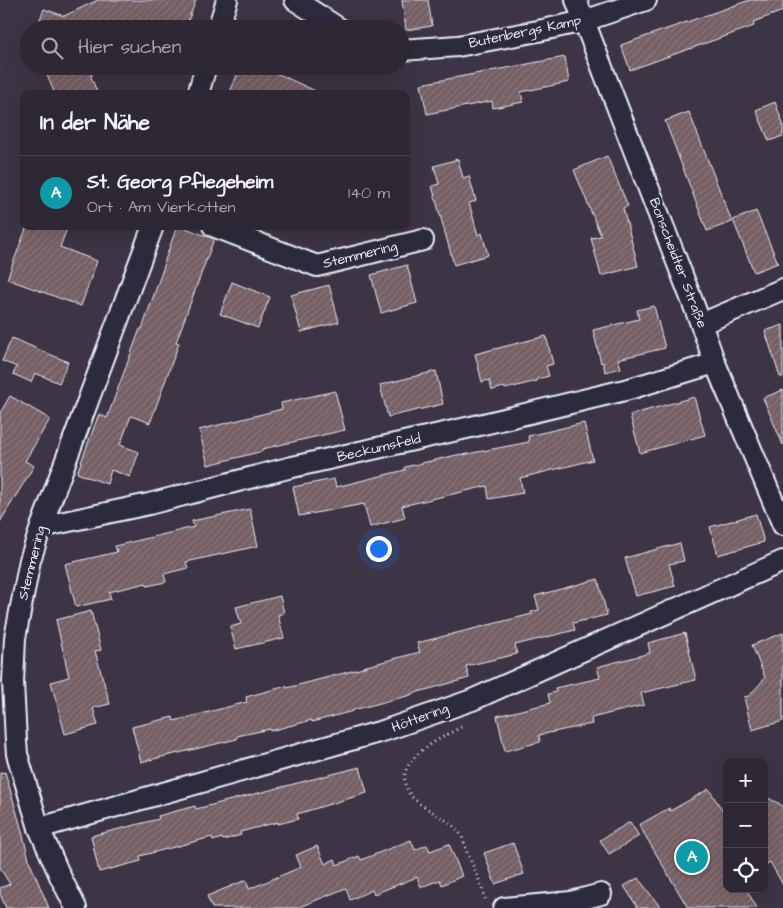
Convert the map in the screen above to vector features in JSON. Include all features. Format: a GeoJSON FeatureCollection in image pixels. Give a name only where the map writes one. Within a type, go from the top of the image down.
{"type":"FeatureCollection","features":[{"type":"Feature","properties":{"kind":"street"},"geometry":{"type":"LineString","coordinates":[[221,20],[228,0]]}},
{"type":"Feature","properties":{"kind":"street"},"geometry":{"type":"LineString","coordinates":[[295,0],[326,20]]}},
{"type":"Feature","properties":{"kind":"street","name":"Bonscheidter Straße"},"geometry":{"type":"LineString","coordinates":[[576,0],[702,324],[715,363],[783,525]]}},
{"type":"Feature","properties":{"kind":"street","name":"Butenbergs Kamp"},"geometry":{"type":"LineString","coordinates":[[410,49],[458,46],[584,21],[646,0]]}},
{"type":"Feature","properties":{"kind":"street"},"geometry":{"type":"LineString","coordinates":[[199,90],[203,75]]}},
{"type":"Feature","properties":{"kind":"street","name":"Stemmering"},"geometry":{"type":"LineString","coordinates":[[76,908],[40,828],[18,754],[13,682],[15,638],[30,560],[41,527],[152,230]]}},
{"type":"Feature","properties":{"kind":"street","name":"Stemmering"},"geometry":{"type":"LineString","coordinates":[[223,230],[317,266],[423,240]]}},
{"type":"Feature","properties":{"kind":"street"},"geometry":{"type":"LineString","coordinates":[[702,324],[783,289]]}},
{"type":"Feature","properties":{"kind":"street","name":"Beckumsfeld"},"geometry":{"type":"LineString","coordinates":[[41,527],[149,504],[288,468],[629,389],[715,363]]}},
{"type":"Feature","properties":{"kind":"street","name":"Höttering"},"geometry":{"type":"LineString","coordinates":[[40,828],[386,730],[472,700],[783,561]]}},
{"type":"Feature","properties":{"kind":"street"},"geometry":{"type":"LineString","coordinates":[[504,908],[571,902],[601,894]]}},
{"type":"Feature","properties":{"kind":"path"},"geometry":{"type":"LineString","coordinates":[[472,700],[474,713],[471,719],[419,753],[407,769],[405,780],[407,789],[412,797],[446,820],[460,833],[483,891]]}},
{"type":"Feature","properties":{"kind":"building"},"geometry":{"type":"Polygon","coordinates":[[[98,0],[196,0],[188,20],[40,20],[44,9],[64,16],[98,0]]]}},
{"type":"Feature","properties":{"kind":"building"},"geometry":{"type":"Polygon","coordinates":[[[402,0],[428,0],[432,26],[410,29],[410,20],[405,20],[402,0]]]}},
{"type":"Feature","properties":{"kind":"building"},"geometry":{"type":"Polygon","coordinates":[[[750,0],[783,0],[783,11],[753,22],[754,26],[630,70],[621,45],[750,0]]]}},
{"type":"Feature","properties":{"kind":"building"},"geometry":{"type":"Polygon","coordinates":[[[565,57],[569,82],[521,92],[523,102],[493,108],[492,101],[427,114],[421,84],[565,57]]]}},
{"type":"Feature","properties":{"kind":"building"},"geometry":{"type":"Polygon","coordinates":[[[47,75],[92,75],[96,90],[53,90],[47,75]]]}},
{"type":"Feature","properties":{"kind":"building"},"geometry":{"type":"Polygon","coordinates":[[[237,75],[281,75],[313,90],[231,90],[237,75]]]}},
{"type":"Feature","properties":{"kind":"building"},"geometry":{"type":"Polygon","coordinates":[[[775,102],[783,124],[783,136],[769,141],[756,110],[775,102]]]}},
{"type":"Feature","properties":{"kind":"building"},"geometry":{"type":"Polygon","coordinates":[[[689,112],[732,222],[707,231],[665,121],[689,112]]]}},
{"type":"Feature","properties":{"kind":"building"},"geometry":{"type":"Polygon","coordinates":[[[607,156],[628,206],[623,208],[638,266],[601,276],[591,238],[601,236],[574,170],[607,156]]]}},
{"type":"Feature","properties":{"kind":"building"},"geometry":{"type":"Polygon","coordinates":[[[458,159],[463,178],[469,176],[476,201],[469,203],[478,235],[482,233],[488,255],[454,265],[432,186],[439,184],[434,166],[458,159]]]}},
{"type":"Feature","properties":{"kind":"building"},"geometry":{"type":"Polygon","coordinates":[[[756,211],[778,263],[754,272],[733,220],[756,211]]]}},
{"type":"Feature","properties":{"kind":"building"},"geometry":{"type":"Polygon","coordinates":[[[25,230],[66,230],[60,247],[97,261],[81,306],[7,279],[25,230]]]}},
{"type":"Feature","properties":{"kind":"building"},"geometry":{"type":"Polygon","coordinates":[[[176,230],[190,230],[214,239],[176,342],[179,343],[150,423],[131,416],[120,445],[139,452],[130,477],[111,470],[107,484],[77,473],[99,414],[107,418],[140,329],[142,329],[176,230]]]}},
{"type":"Feature","properties":{"kind":"building"},"geometry":{"type":"Polygon","coordinates":[[[407,265],[417,303],[381,313],[371,275],[407,265]]]}},
{"type":"Feature","properties":{"kind":"building"},"geometry":{"type":"Polygon","coordinates":[[[232,282],[270,297],[258,328],[220,314],[232,282]]]}},
{"type":"Feature","properties":{"kind":"building"},"geometry":{"type":"Polygon","coordinates":[[[329,285],[339,322],[301,332],[291,295],[329,285]]]}},
{"type":"Feature","properties":{"kind":"building"},"geometry":{"type":"Polygon","coordinates":[[[654,306],[665,348],[618,359],[621,368],[605,372],[593,330],[639,319],[637,310],[654,306]]]}},
{"type":"Feature","properties":{"kind":"building"},"geometry":{"type":"Polygon","coordinates":[[[783,325],[783,377],[780,377],[765,331],[783,325]]]}},
{"type":"Feature","properties":{"kind":"building"},"geometry":{"type":"Polygon","coordinates":[[[546,336],[553,364],[546,366],[549,376],[505,389],[504,387],[492,390],[489,380],[482,382],[475,354],[546,336]]]}},
{"type":"Feature","properties":{"kind":"building"},"geometry":{"type":"Polygon","coordinates":[[[12,338],[68,362],[59,383],[35,373],[31,382],[13,374],[17,367],[2,361],[12,338]]]}},
{"type":"Feature","properties":{"kind":"building"},"geometry":{"type":"Polygon","coordinates":[[[436,371],[443,404],[388,417],[380,385],[436,371]]]}},
{"type":"Feature","properties":{"kind":"building"},"geometry":{"type":"Polygon","coordinates":[[[783,390],[783,445],[763,398],[783,390]]]}},
{"type":"Feature","properties":{"kind":"building"},"geometry":{"type":"Polygon","coordinates":[[[335,391],[345,430],[262,449],[263,451],[208,465],[199,430],[282,409],[281,403],[335,391]]]}},
{"type":"Feature","properties":{"kind":"building"},"geometry":{"type":"Polygon","coordinates":[[[10,396],[50,419],[25,461],[34,466],[0,522],[0,413],[10,396]]]}},
{"type":"Feature","properties":{"kind":"building"},"geometry":{"type":"Polygon","coordinates":[[[694,397],[705,435],[640,453],[630,415],[694,397]]]}},
{"type":"Feature","properties":{"kind":"building"},"geometry":{"type":"Polygon","coordinates":[[[584,423],[593,460],[520,478],[523,493],[489,499],[487,486],[402,506],[405,518],[370,527],[364,504],[299,516],[293,487],[334,479],[336,487],[405,470],[405,467],[461,454],[529,442],[528,436],[584,423]]]}},
{"type":"Feature","properties":{"kind":"building"},"geometry":{"type":"Polygon","coordinates":[[[250,509],[258,546],[186,562],[188,568],[164,574],[166,582],[147,586],[146,583],[109,592],[111,599],[76,607],[65,564],[117,552],[115,546],[194,527],[192,521],[250,509]]]}},
{"type":"Feature","properties":{"kind":"building"},"geometry":{"type":"Polygon","coordinates":[[[756,514],[764,542],[718,555],[710,527],[756,514]]]}},
{"type":"Feature","properties":{"kind":"building"},"geometry":{"type":"Polygon","coordinates":[[[680,543],[684,561],[669,564],[675,586],[636,596],[625,558],[680,543]]]}},
{"type":"Feature","properties":{"kind":"building"},"geometry":{"type":"Polygon","coordinates":[[[598,579],[607,615],[573,623],[575,630],[515,645],[517,654],[466,666],[469,678],[312,722],[312,720],[270,731],[270,729],[237,736],[237,739],[141,762],[132,727],[173,717],[174,721],[247,702],[246,697],[286,686],[287,688],[420,652],[417,643],[532,614],[531,612],[539,610],[535,596],[598,579]]]}},
{"type":"Feature","properties":{"kind":"building"},"geometry":{"type":"Polygon","coordinates":[[[280,596],[284,613],[278,615],[284,638],[236,649],[230,627],[241,624],[236,607],[280,596]]]}},
{"type":"Feature","properties":{"kind":"building"},"geometry":{"type":"Polygon","coordinates":[[[91,611],[101,650],[95,651],[110,704],[93,708],[98,725],[65,734],[51,682],[69,677],[56,620],[91,611]]]}},
{"type":"Feature","properties":{"kind":"building"},"geometry":{"type":"Polygon","coordinates":[[[685,633],[696,680],[641,693],[644,705],[591,718],[592,724],[539,735],[540,742],[505,751],[497,716],[550,703],[548,694],[556,692],[555,688],[600,678],[597,667],[650,653],[648,643],[685,633]]]}},
{"type":"Feature","properties":{"kind":"building"},"geometry":{"type":"Polygon","coordinates":[[[783,633],[783,721],[752,730],[744,697],[749,696],[765,678],[752,645],[783,633]]]}},
{"type":"Feature","properties":{"kind":"building"},"geometry":{"type":"Polygon","coordinates":[[[360,767],[367,793],[297,814],[298,819],[240,832],[241,835],[223,840],[222,838],[213,841],[212,837],[140,856],[141,861],[99,872],[91,836],[159,819],[158,816],[195,806],[196,809],[360,767]]]}},
{"type":"Feature","properties":{"kind":"building"},"geometry":{"type":"Polygon","coordinates":[[[5,772],[30,863],[49,908],[6,908],[0,894],[0,888],[10,884],[0,868],[0,773],[5,772]]]}},
{"type":"Feature","properties":{"kind":"building"},"geometry":{"type":"Polygon","coordinates":[[[709,789],[723,812],[723,893],[748,893],[757,908],[688,908],[639,825],[669,808],[670,811],[709,789]]]}},
{"type":"Feature","properties":{"kind":"building"},"geometry":{"type":"Polygon","coordinates":[[[768,798],[780,804],[783,808],[783,885],[770,862],[768,863],[768,798]]]}},
{"type":"Feature","properties":{"kind":"building"},"geometry":{"type":"Polygon","coordinates":[[[630,822],[639,836],[609,854],[600,840],[630,822]]]}},
{"type":"Feature","properties":{"kind":"building"},"geometry":{"type":"Polygon","coordinates":[[[411,840],[415,850],[427,845],[430,851],[449,844],[462,876],[442,885],[440,880],[421,887],[417,877],[374,894],[372,890],[350,900],[346,888],[297,908],[212,908],[207,896],[246,880],[249,889],[301,867],[296,855],[317,846],[325,864],[335,859],[337,865],[359,856],[361,860],[411,840]]]}},
{"type":"Feature","properties":{"kind":"building"},"geometry":{"type":"Polygon","coordinates":[[[513,843],[524,874],[495,884],[484,853],[513,843]]]}},
{"type":"Feature","properties":{"kind":"building"},"geometry":{"type":"Polygon","coordinates":[[[638,878],[661,908],[638,908],[624,886],[638,878]]]}},
{"type":"Feature","properties":{"kind":"place","name":"St. Georg Pflegeheim"},"geometry":{"type":"Point","coordinates":[692,857]}}]}
